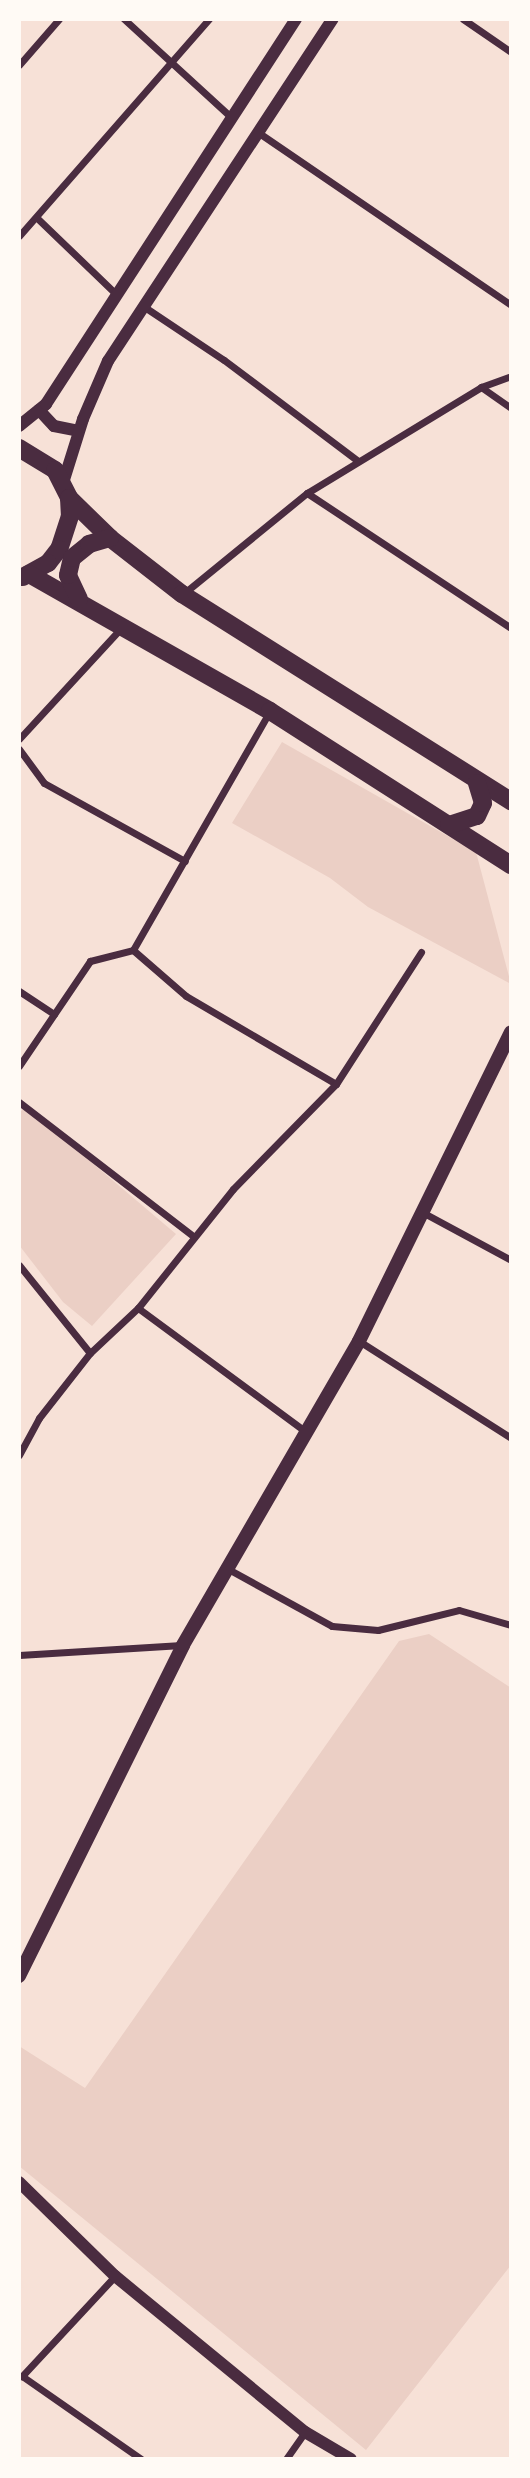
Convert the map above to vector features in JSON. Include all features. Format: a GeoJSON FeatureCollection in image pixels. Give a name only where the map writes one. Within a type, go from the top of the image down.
{"type":"FeatureCollection","features":[{"type":"Feature","properties":{"kind":"main road"},"geometry":{"type":"LineString","coordinates":[[19,448],[43,459],[66,491],[110,538],[183,594],[477,783],[511,801]]}},
{"type":"Feature","properties":{"kind":"main road"},"geometry":{"type":"LineString","coordinates":[[66,491],[70,516],[59,549],[24,576],[79,599],[270,711],[511,865]]}},
{"type":"Feature","properties":{"kind":"main road"},"geometry":{"type":"LineString","coordinates":[[79,599],[68,575],[72,558],[89,544],[110,538]]}},
{"type":"Feature","properties":{"kind":"main road"},"geometry":{"type":"LineString","coordinates":[[449,825],[477,816],[483,803],[477,783]]}},
{"type":"Feature","properties":{"kind":"main road"},"geometry":{"type":"LineString","coordinates":[[19,1976],[183,1645],[230,1570],[304,1431],[359,1341],[420,1211],[511,1032]]}},
{"type":"Feature","properties":{"kind":"street"},"geometry":{"type":"LineString","coordinates":[[19,65],[59,19]]}},
{"type":"Feature","properties":{"kind":"street"},"geometry":{"type":"LineString","coordinates":[[124,19],[232,118]]}},
{"type":"Feature","properties":{"kind":"street"},"geometry":{"type":"LineString","coordinates":[[19,236],[174,63],[209,19]]}},
{"type":"Feature","properties":{"kind":"street"},"geometry":{"type":"LineString","coordinates":[[19,426],[39,410],[296,19]]}},
{"type":"Feature","properties":{"kind":"street"},"geometry":{"type":"LineString","coordinates":[[66,491],[79,431],[108,361],[142,305],[333,19]]}},
{"type":"Feature","properties":{"kind":"street"},"geometry":{"type":"LineString","coordinates":[[463,19],[511,52]]}},
{"type":"Feature","properties":{"kind":"street"},"geometry":{"type":"LineString","coordinates":[[259,133],[511,305]]}},
{"type":"Feature","properties":{"kind":"street"},"geometry":{"type":"LineString","coordinates":[[37,218],[117,295]]}},
{"type":"Feature","properties":{"kind":"street"},"geometry":{"type":"LineString","coordinates":[[142,305],[224,360],[358,461]]}},
{"type":"Feature","properties":{"kind":"street"},"geometry":{"type":"LineString","coordinates":[[183,594],[307,493],[481,387],[511,376]]}},
{"type":"Feature","properties":{"kind":"street"},"geometry":{"type":"LineString","coordinates":[[481,387],[511,408]]}},
{"type":"Feature","properties":{"kind":"street"},"geometry":{"type":"LineString","coordinates":[[39,410],[54,426],[79,431]]}},
{"type":"Feature","properties":{"kind":"street"},"geometry":{"type":"LineString","coordinates":[[307,493],[511,628]]}},
{"type":"Feature","properties":{"kind":"street"},"geometry":{"type":"LineString","coordinates":[[19,739],[124,625]]}},
{"type":"Feature","properties":{"kind":"street"},"geometry":{"type":"LineString","coordinates":[[19,1066],[90,961],[134,950],[270,711]]}},
{"type":"Feature","properties":{"kind":"street"},"geometry":{"type":"LineString","coordinates":[[19,749],[44,783],[185,861]]}},
{"type":"Feature","properties":{"kind":"street"},"geometry":{"type":"LineString","coordinates":[[134,950],[186,996],[336,1084]]}},
{"type":"Feature","properties":{"kind":"street"},"geometry":{"type":"LineString","coordinates":[[19,1455],[39,1418],[90,1353],[138,1308],[192,1235],[336,1084],[421,952]]}},
{"type":"Feature","properties":{"kind":"street"},"geometry":{"type":"LineString","coordinates":[[19,991],[54,1014]]}},
{"type":"Feature","properties":{"kind":"street"},"geometry":{"type":"LineString","coordinates":[[19,1102],[192,1235]]}},
{"type":"Feature","properties":{"kind":"street"},"geometry":{"type":"LineString","coordinates":[[420,1211],[511,1260]]}},
{"type":"Feature","properties":{"kind":"street"},"geometry":{"type":"LineString","coordinates":[[19,1265],[90,1353]]}},
{"type":"Feature","properties":{"kind":"street"},"geometry":{"type":"LineString","coordinates":[[138,1308],[304,1431]]}},
{"type":"Feature","properties":{"kind":"street"},"geometry":{"type":"LineString","coordinates":[[359,1341],[511,1438]]}},
{"type":"Feature","properties":{"kind":"street"},"geometry":{"type":"LineString","coordinates":[[230,1570],[332,1626],[378,1630],[459,1610],[511,1625]]}},
{"type":"Feature","properties":{"kind":"street"},"geometry":{"type":"LineString","coordinates":[[19,1655],[183,1645]]}},
{"type":"Feature","properties":{"kind":"street"},"geometry":{"type":"LineString","coordinates":[[19,2182],[116,2276],[305,2431],[351,2459]]}},
{"type":"Feature","properties":{"kind":"street"},"geometry":{"type":"LineString","coordinates":[[116,2276],[22,2376],[141,2459]]}},
{"type":"Feature","properties":{"kind":"street"},"geometry":{"type":"LineString","coordinates":[[286,2459],[305,2431]]}},
{"type":"Feature","properties":{"kind":"shaded area"},"geometry":{"type":"Polygon","coordinates":[[[282,742],[476,852],[511,984],[368,907],[330,878],[232,823],[282,742]]]}},
{"type":"Feature","properties":{"kind":"shaded area"},"geometry":{"type":"Polygon","coordinates":[[[25,1106],[176,1234],[92,1326],[63,1302],[19,1245],[19,1114],[25,1106]]]}},
{"type":"Feature","properties":{"kind":"shaded area"},"geometry":{"type":"Polygon","coordinates":[[[429,1634],[511,1688],[511,2265],[366,2450],[19,2166],[19,2046],[85,2088],[399,1641],[429,1634]]]}}]}
